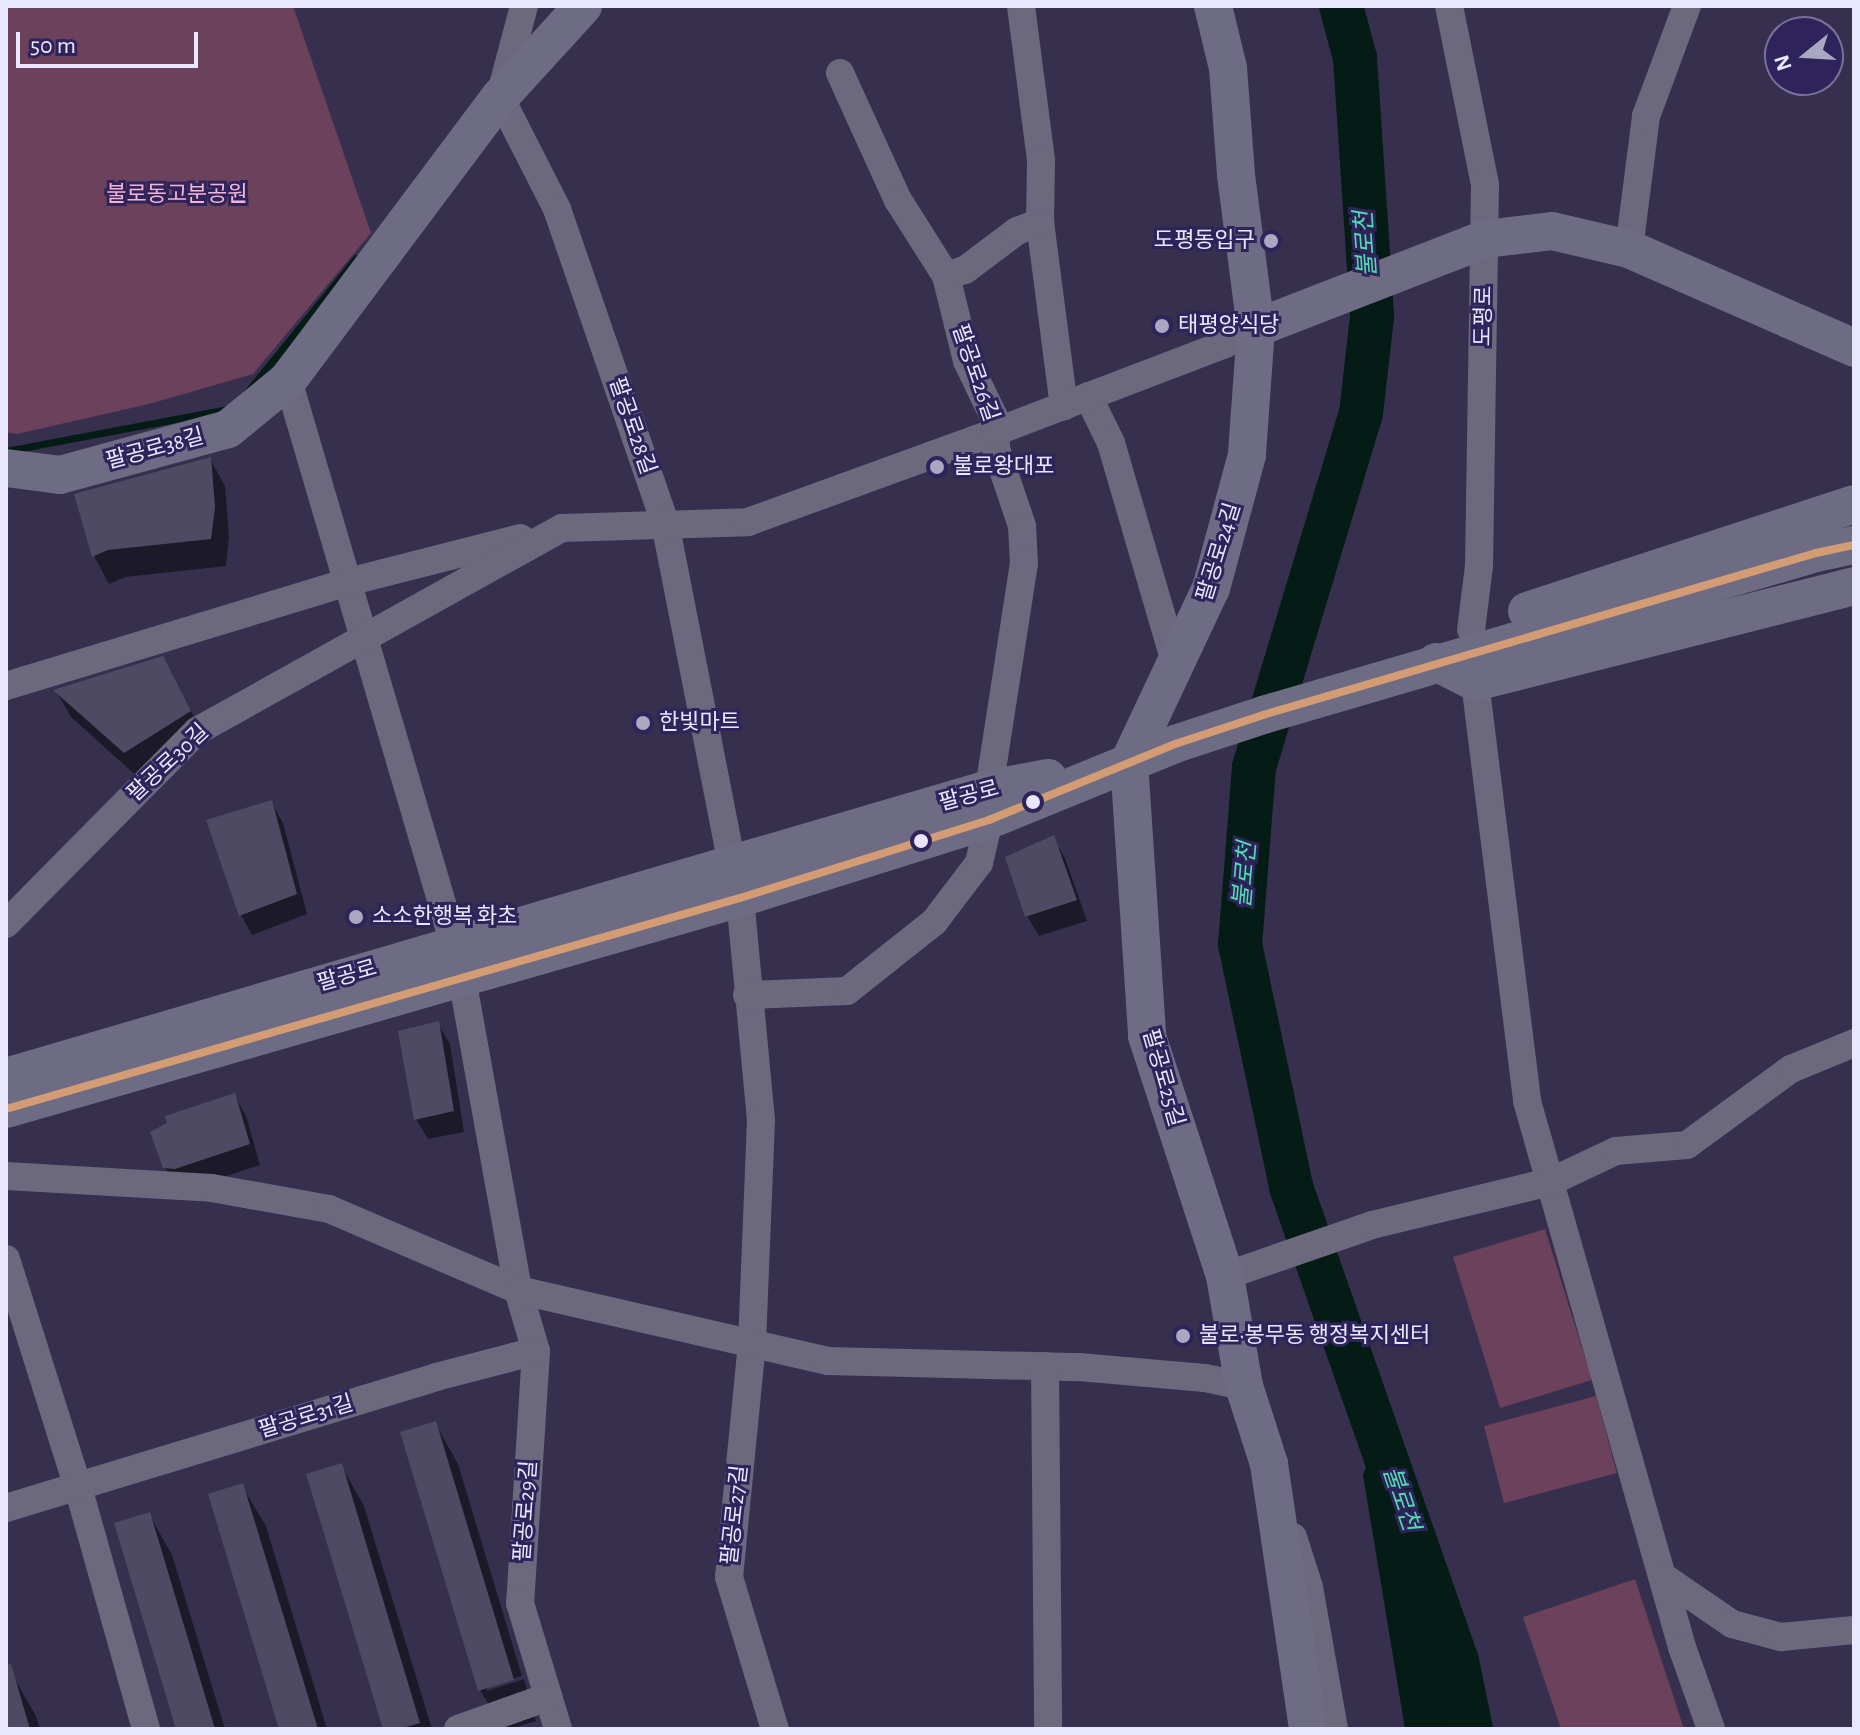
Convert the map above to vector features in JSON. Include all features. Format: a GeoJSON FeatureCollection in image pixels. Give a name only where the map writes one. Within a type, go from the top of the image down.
{"type":"FeatureCollection","features":[{"type":"Feature","properties":{"kind":"main road","name":"팔공로38길"},"geometry":{"type":"LineString","coordinates":[[6,468],[60,475],[228,429],[288,380],[500,97],[583,6]]}},
{"type":"Feature","properties":{"kind":"main road","name":"팔공로24길"},"geometry":{"type":"LineString","coordinates":[[1129,762],[1211,588],[1247,455],[1265,324],[1236,175],[1228,68],[1213,6]]}},
{"type":"Feature","properties":{"kind":"main road"},"geometry":{"type":"LineString","coordinates":[[1265,324],[1485,239],[1552,231],[1629,249],[1854,348]]}},
{"type":"Feature","properties":{"kind":"main road"},"geometry":{"type":"LineString","coordinates":[[1436,662],[1471,630],[1854,504]]}},
{"type":"Feature","properties":{"kind":"main road"},"geometry":{"type":"LineString","coordinates":[[1436,662],[1854,545]]}},
{"type":"Feature","properties":{"kind":"main road"},"geometry":{"type":"LineString","coordinates":[[1436,662],[1475,682],[1854,586]]}},
{"type":"Feature","properties":{"kind":"main road","name":"팔공로"},"geometry":{"type":"LineString","coordinates":[[6,1077],[458,961],[736,881],[1129,762],[1175,744],[1436,662]]}},
{"type":"Feature","properties":{"kind":"main road","name":"팔공로25길"},"geometry":{"type":"LineString","coordinates":[[1129,762],[1147,1036],[1237,1272],[1244,1386],[1269,1464],[1308,1729]]}},
{"type":"Feature","properties":{"kind":"main road","name":"팔공로"},"geometry":{"type":"LineString","coordinates":[[6,1109],[458,961]]}},
{"type":"Feature","properties":{"kind":"street"},"geometry":{"type":"LineString","coordinates":[[500,97],[524,6]]}},
{"type":"Feature","properties":{"kind":"street"},"geometry":{"type":"LineString","coordinates":[[1021,6],[1041,161],[1040,222],[1076,401],[1111,443],[1176,665]]}},
{"type":"Feature","properties":{"kind":"street","name":"도평로"},"geometry":{"type":"LineString","coordinates":[[1449,6],[1485,185],[1479,566],[1471,630]]}},
{"type":"Feature","properties":{"kind":"street"},"geometry":{"type":"LineString","coordinates":[[1629,249],[1646,116],[1687,6]]}},
{"type":"Feature","properties":{"kind":"street","name":"팔공로26길"},"geometry":{"type":"LineString","coordinates":[[747,995],[847,991],[934,922],[979,863],[1024,545],[1022,526],[996,449],[994,417],[967,361],[946,276],[898,200],[840,73]]}},
{"type":"Feature","properties":{"kind":"street","name":"팔공로28길"},"geometry":{"type":"LineString","coordinates":[[500,97],[557,209],[665,523],[736,881]]}},
{"type":"Feature","properties":{"kind":"street"},"geometry":{"type":"LineString","coordinates":[[946,276],[965,270],[1017,231],[1040,222]]}},
{"type":"Feature","properties":{"kind":"street"},"geometry":{"type":"LineString","coordinates":[[995,432],[1225,344],[1265,324]]}},
{"type":"Feature","properties":{"kind":"street"},"geometry":{"type":"LineString","coordinates":[[288,380],[458,961]]}},
{"type":"Feature","properties":{"kind":"street","name":"팔공로30길"},"geometry":{"type":"LineString","coordinates":[[6,686],[348,582],[562,528],[748,522],[995,432]]}},
{"type":"Feature","properties":{"kind":"street","name":"팔공로30길"},"geometry":{"type":"LineString","coordinates":[[6,924],[197,731],[562,528]]}},
{"type":"Feature","properties":{"kind":"street"},"geometry":{"type":"LineString","coordinates":[[1475,682],[1527,1101],[1662,1576],[1711,1729]]}},
{"type":"Feature","properties":{"kind":"street","name":"팔공로27길"},"geometry":{"type":"LineString","coordinates":[[736,881],[761,1120],[752,1343],[729,1577],[775,1729]]}},
{"type":"Feature","properties":{"kind":"street","name":"팔공로29길"},"geometry":{"type":"LineString","coordinates":[[458,961],[518,1290],[536,1351],[520,1603],[558,1729]]}},
{"type":"Feature","properties":{"kind":"street"},"geometry":{"type":"LineString","coordinates":[[1237,1272],[1372,1225],[1550,1182],[1616,1151],[1687,1145],[1791,1069],[1854,1043]]}},
{"type":"Feature","properties":{"kind":"street"},"geometry":{"type":"LineString","coordinates":[[6,1176],[212,1188],[329,1209],[518,1290],[828,1361],[1045,1366],[1205,1378],[1244,1386]]}},
{"type":"Feature","properties":{"kind":"street"},"geometry":{"type":"LineString","coordinates":[[6,1259],[78,1487],[146,1729]]}},
{"type":"Feature","properties":{"kind":"street","name":"팔공로31길"},"geometry":{"type":"LineString","coordinates":[[6,1508],[436,1377],[536,1351]]}},
{"type":"Feature","properties":{"kind":"street"},"geometry":{"type":"LineString","coordinates":[[1045,1366],[1048,1729]]}},
{"type":"Feature","properties":{"kind":"street"},"geometry":{"type":"LineString","coordinates":[[1269,1464],[1309,1587],[1334,1729]]}},
{"type":"Feature","properties":{"kind":"street"},"geometry":{"type":"LineString","coordinates":[[1662,1576],[1732,1624],[1781,1637],[1854,1630]]}},
{"type":"Feature","properties":{"kind":"street"},"geometry":{"type":"LineString","coordinates":[[458,1729],[548,1697]]}},
{"type":"Feature","properties":{"kind":"green space","name":"불로동고분공원"},"geometry":{"type":"Polygon","coordinates":[[[6,6],[293,6],[371,233],[253,374],[149,404],[17,434],[6,432],[6,6]]]}},
{"type":"Feature","properties":{"kind":"green space"},"geometry":{"type":"Polygon","coordinates":[[[1545,1229],[1592,1380],[1500,1408],[1453,1257],[1545,1229]]]}},
{"type":"Feature","properties":{"kind":"green space"},"geometry":{"type":"Polygon","coordinates":[[[1596,1396],[1617,1473],[1504,1503],[1484,1426],[1596,1396]]]}},
{"type":"Feature","properties":{"kind":"green space"},"geometry":{"type":"Polygon","coordinates":[[[1635,1579],[1684,1729],[1561,1729],[1523,1617],[1635,1579]]]}},
{"type":"Feature","properties":{"kind":"water"},"geometry":{"type":"Polygon","coordinates":[[[1379,1432],[1457,1661],[1471,1729],[1405,1729],[1363,1475],[1379,1432]]]}},
{"type":"Feature","properties":{"kind":"building"},"geometry":{"type":"Polygon","coordinates":[[[211,457],[215,507],[211,539],[108,550],[92,557],[74,494],[211,457]]]}},
{"type":"Feature","properties":{"kind":"building"},"geometry":{"type":"Polygon","coordinates":[[[163,656],[191,711],[124,753],[53,690],[163,656]]]}},
{"type":"Feature","properties":{"kind":"building"},"geometry":{"type":"Polygon","coordinates":[[[272,800],[297,894],[239,916],[206,820],[272,800]]]}},
{"type":"Feature","properties":{"kind":"building"},"geometry":{"type":"Polygon","coordinates":[[[1054,835],[1077,900],[1025,917],[1005,857],[1054,835]]]}},
{"type":"Feature","properties":{"kind":"building"},"geometry":{"type":"Polygon","coordinates":[[[439,1021],[454,1111],[414,1120],[398,1031],[439,1021]]]}},
{"type":"Feature","properties":{"kind":"building"},"geometry":{"type":"Polygon","coordinates":[[[235,1093],[250,1144],[175,1169],[163,1168],[150,1132],[167,1123],[165,1116],[235,1093]]]}},
{"type":"Feature","properties":{"kind":"building"},"geometry":{"type":"Polygon","coordinates":[[[436,1421],[514,1680],[478,1691],[400,1432],[436,1421]]]}},
{"type":"Feature","properties":{"kind":"building"},"geometry":{"type":"Polygon","coordinates":[[[342,1463],[420,1723],[399,1729],[383,1729],[306,1474],[342,1463]]]}},
{"type":"Feature","properties":{"kind":"building"},"geometry":{"type":"Polygon","coordinates":[[[243,1483],[318,1729],[279,1729],[208,1494],[243,1483]]]}},
{"type":"Feature","properties":{"kind":"building"},"geometry":{"type":"Polygon","coordinates":[[[150,1512],[215,1729],[176,1729],[114,1523],[150,1512]]]}},
{"type":"Feature","properties":{"kind":"building"},"geometry":{"type":"Polygon","coordinates":[[[11,1664],[30,1729],[6,1729],[6,1665],[11,1664]]]}},
{"type":"Feature","properties":{"kind":"waterway","name":"불로천"},"geometry":{"type":"LineString","coordinates":[[1341,6],[1355,58],[1372,317],[1361,413],[1254,767],[1240,944],[1291,1187],[1457,1661],[1471,1729]]}},
{"type":"Feature","properties":{"kind":"waterway"},"geometry":{"type":"LineString","coordinates":[[248,391],[356,258]]}},
{"type":"Feature","properties":{"kind":"waterway"},"geometry":{"type":"LineString","coordinates":[[6,451],[228,409]]}},
{"type":"Feature","properties":{"kind":"transit line"},"geometry":{"type":"LineString","coordinates":[[6,1109],[740,898],[989,820],[1175,744],[1263,715],[1816,553],[1854,545]]}},
{"type":"Feature","properties":{"kind":"place","name":"도평동입구"},"geometry":{"type":"Point","coordinates":[1271,241]}},
{"type":"Feature","properties":{"kind":"place","name":"태평양식당"},"geometry":{"type":"Point","coordinates":[1162,326]}},
{"type":"Feature","properties":{"kind":"place","name":"불로왕대포"},"geometry":{"type":"Point","coordinates":[937,467]}},
{"type":"Feature","properties":{"kind":"place","name":"한빛마트"},"geometry":{"type":"Point","coordinates":[643,723]}},
{"type":"Feature","properties":{"kind":"place","name":"소소한행복 화초"},"geometry":{"type":"Point","coordinates":[356,917]}},
{"type":"Feature","properties":{"kind":"place","name":"불로·봉무동 행정복지센터"},"geometry":{"type":"Point","coordinates":[1183,1336]}}]}
